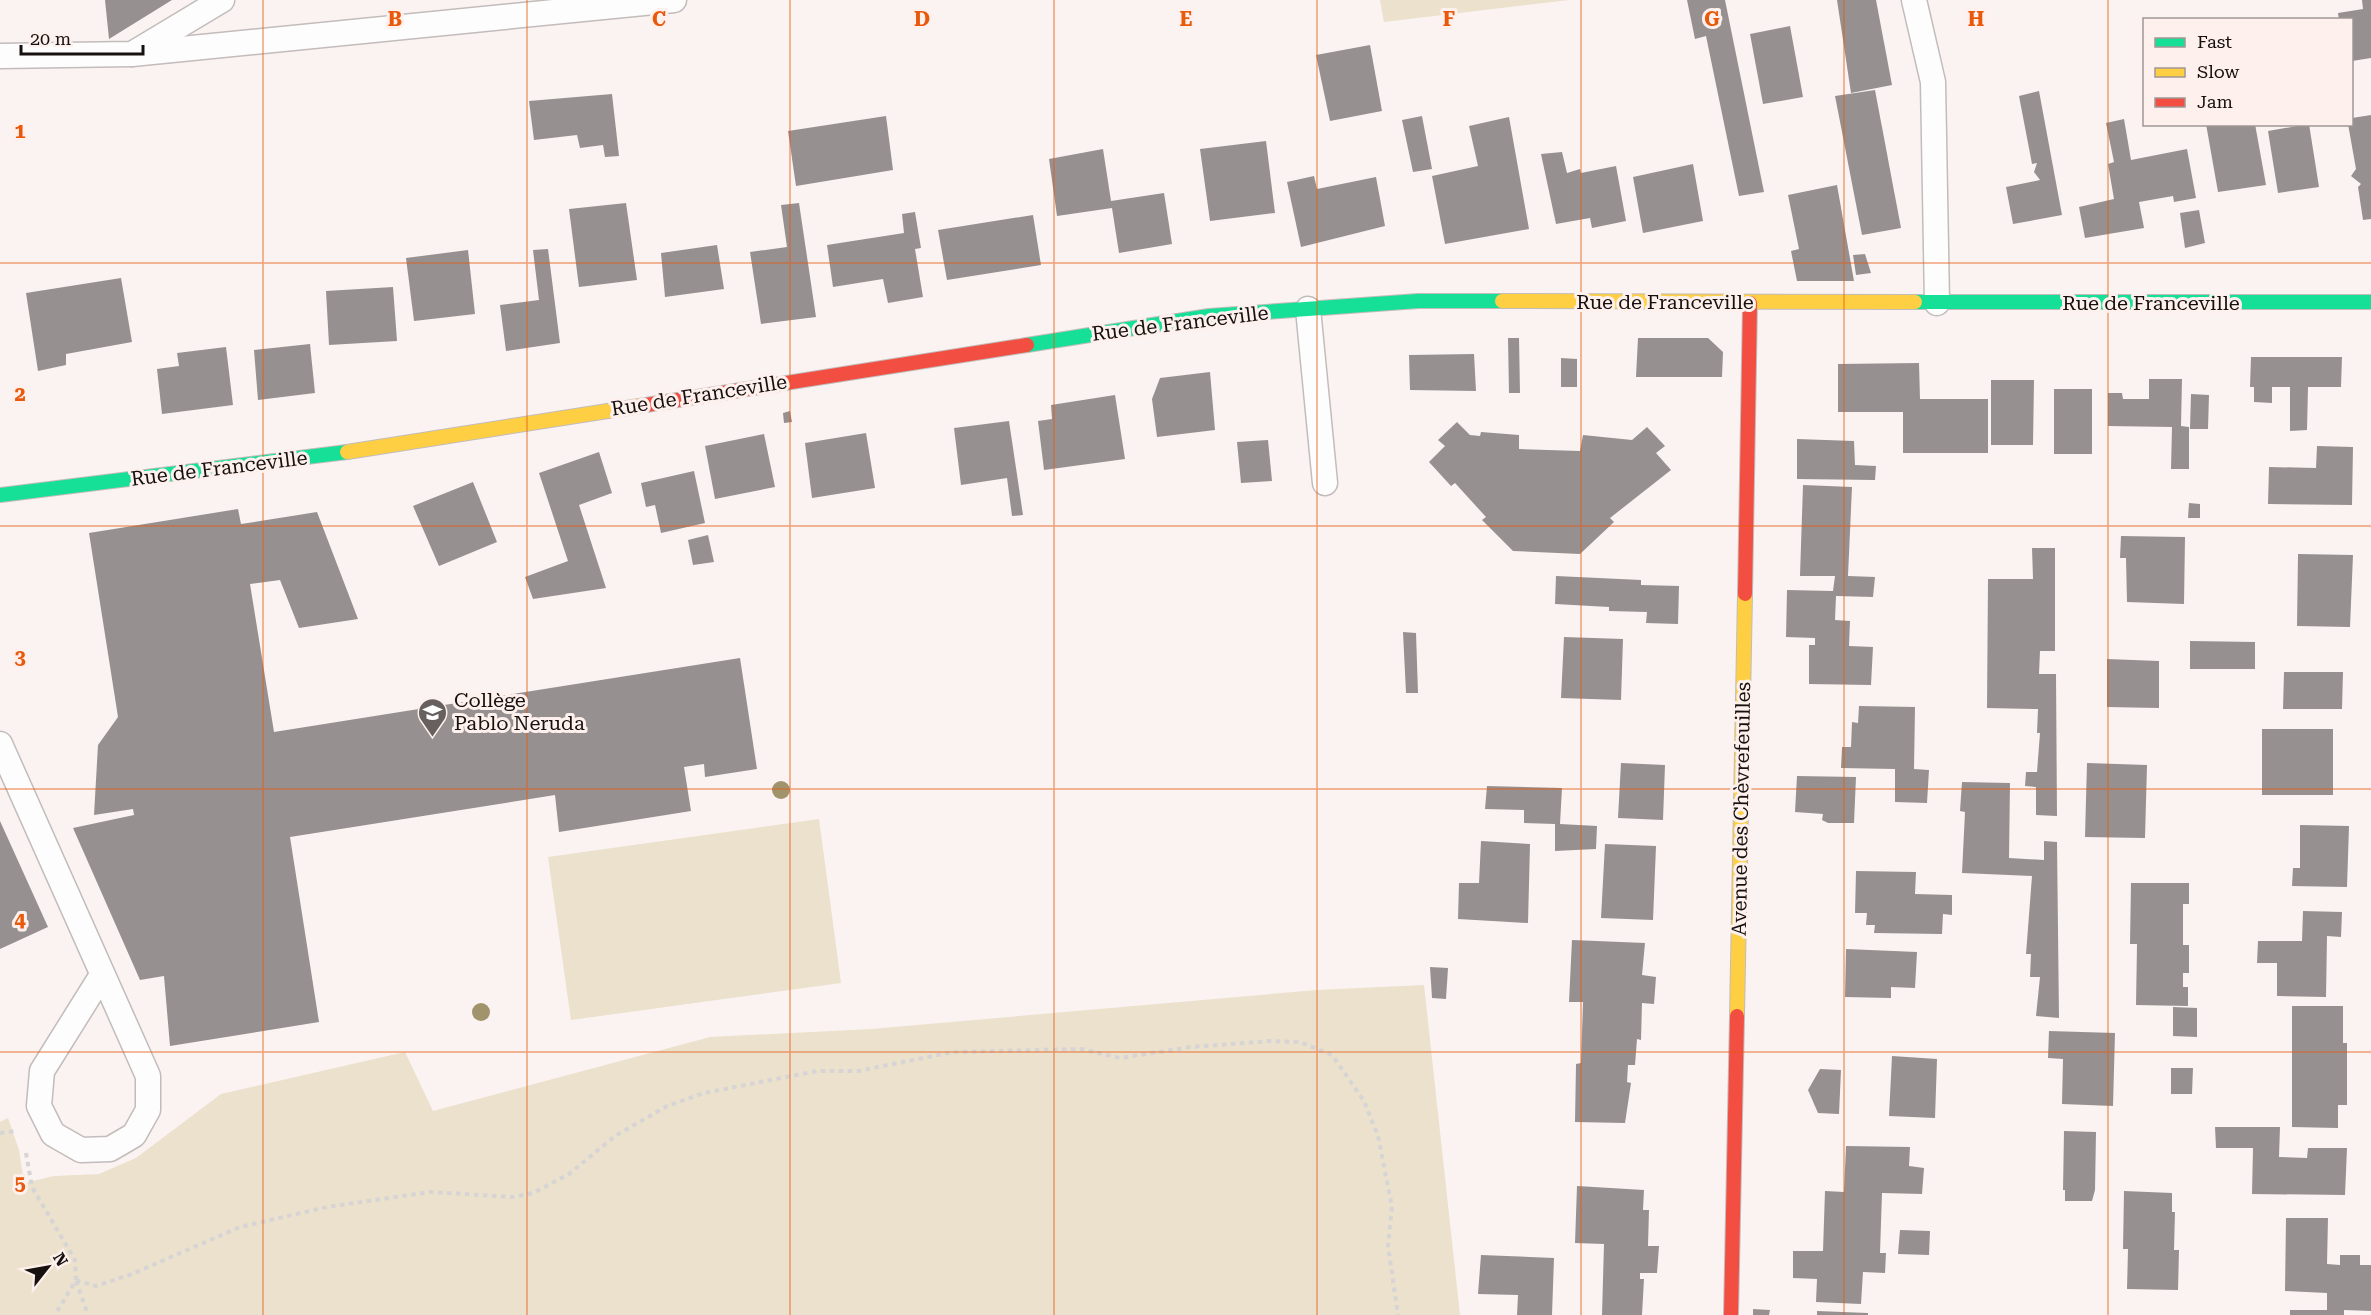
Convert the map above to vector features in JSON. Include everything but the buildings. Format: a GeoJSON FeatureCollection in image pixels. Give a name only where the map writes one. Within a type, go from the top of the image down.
{"type":"FeatureCollection","features":[{"type":"Feature","properties":{"kind":"street","name":"Rue de Franceville"},"geometry":{"type":"LineString","coordinates":[[0,495],[330,455],[1209,316],[1418,301],[2371,302]]}},
{"type":"Feature","properties":{"kind":"street","name":"Avenue des Chèvrefeuilles"},"geometry":{"type":"LineString","coordinates":[[1731,1315],[1750,303]]}},
{"type":"Feature","properties":{"kind":"lane"},"geometry":{"type":"LineString","coordinates":[[132,54],[222,0]]}},
{"type":"Feature","properties":{"kind":"lane"},"geometry":{"type":"LineString","coordinates":[[0,56],[132,54],[674,0]]}},
{"type":"Feature","properties":{"kind":"lane"},"geometry":{"type":"LineString","coordinates":[[1914,0],[1934,82],[1937,303]]}},
{"type":"Feature","properties":{"kind":"lane"},"geometry":{"type":"LineString","coordinates":[[1308,309],[1325,483]]}},
{"type":"Feature","properties":{"kind":"lane"},"geometry":{"type":"LineString","coordinates":[[0,744],[148,1076],[148,1110],[134,1135],[110,1149],[81,1150],[53,1134],[39,1106],[42,1071],[102,975]]}},
{"type":"Feature","properties":{"kind":"path"},"geometry":{"type":"LineString","coordinates":[[76,1280],[96,1286],[132,1274],[240,1227],[347,1203],[430,1192],[513,1197],[533,1193],[568,1174],[615,1136],[667,1106],[704,1093],[817,1071],[858,1071],[954,1052],[1081,1049],[1120,1058],[1191,1047],[1271,1041],[1300,1042],[1332,1056],[1364,1101],[1378,1136],[1392,1207],[1388,1246],[1398,1315]]}},
{"type":"Feature","properties":{"kind":"path"},"geometry":{"type":"LineString","coordinates":[[32,1187],[75,1260],[76,1280],[88,1315]]}},
{"type":"Feature","properties":{"kind":"path"},"geometry":{"type":"LineString","coordinates":[[55,1315],[76,1280]]}},
{"type":"Feature","properties":{"kind":"shaded area"},"geometry":{"type":"Polygon","coordinates":[[[1380,0],[1569,0],[1384,22],[1380,0]]]}},
{"type":"Feature","properties":{"kind":"shaded area"},"geometry":{"type":"Polygon","coordinates":[[[819,819],[841,983],[571,1020],[548,857],[819,819]]]}},
{"type":"Feature","properties":{"kind":"shaded area"},"geometry":{"type":"Polygon","coordinates":[[[1424,985],[1460,1315],[0,1315],[0,1122],[8,1118],[19,1150],[24,1183],[54,1176],[99,1174],[136,1158],[221,1094],[405,1052],[433,1111],[710,1037],[871,1029],[1317,990],[1424,985]]]}},
{"type":"Feature","properties":{"kind":"traffic: fast"},"geometry":{"type":"LineString","coordinates":[[1027,345],[1209,316],[1418,301],[1502,301]]}},
{"type":"Feature","properties":{"kind":"traffic: fast"},"geometry":{"type":"LineString","coordinates":[[1915,302],[2371,302]]}},
{"type":"Feature","properties":{"kind":"traffic: fast"},"geometry":{"type":"LineString","coordinates":[[0,495],[347,452]]}},
{"type":"Feature","properties":{"kind":"traffic: slow"},"geometry":{"type":"LineString","coordinates":[[1502,301],[1915,302]]}},
{"type":"Feature","properties":{"kind":"traffic: slow"},"geometry":{"type":"LineString","coordinates":[[347,452],[646,405]]}},
{"type":"Feature","properties":{"kind":"traffic: slow"},"geometry":{"type":"LineString","coordinates":[[1737,1016],[1745,594]]}},
{"type":"Feature","properties":{"kind":"traffic: jam"},"geometry":{"type":"LineString","coordinates":[[1745,594],[1750,303]]}},
{"type":"Feature","properties":{"kind":"traffic: jam"},"geometry":{"type":"LineString","coordinates":[[646,405],[1027,345]]}},
{"type":"Feature","properties":{"kind":"traffic: jam"},"geometry":{"type":"LineString","coordinates":[[1731,1315],[1737,1016]]}},
{"type":"Feature","properties":{"kind":"place","name":"Collège Pablo Neruda"},"geometry":{"type":"Point","coordinates":[433,738]}}]}
